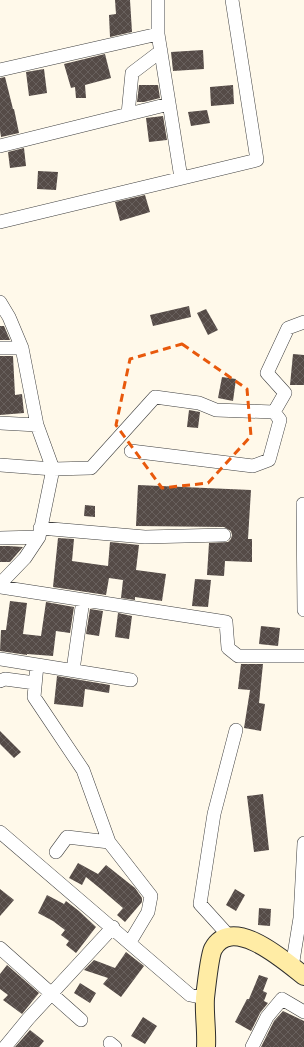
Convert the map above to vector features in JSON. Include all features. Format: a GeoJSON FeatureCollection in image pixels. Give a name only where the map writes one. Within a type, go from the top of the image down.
{"type":"FeatureCollection","features":[{"type":"Feature","properties":{"kind":"street"},"geometry":{"type":"LineString","coordinates":[[158,0],[158,34],[181,178]]}},
{"type":"Feature","properties":{"kind":"street"},"geometry":{"type":"LineString","coordinates":[[0,222],[257,160],[232,0]]}},
{"type":"Feature","properties":{"kind":"street"},"geometry":{"type":"LineString","coordinates":[[0,70],[158,34]]}},
{"type":"Feature","properties":{"kind":"street"},"geometry":{"type":"LineString","coordinates":[[128,114],[132,73],[161,51]]}},
{"type":"Feature","properties":{"kind":"street"},"geometry":{"type":"LineString","coordinates":[[0,146],[169,104]]}},
{"type":"Feature","properties":{"kind":"street"},"geometry":{"type":"LineString","coordinates":[[0,302],[9,317],[22,348],[37,425],[53,469],[40,533],[26,558],[0,584]]}},
{"type":"Feature","properties":{"kind":"street"},"geometry":{"type":"LineString","coordinates":[[274,412],[285,393],[267,373],[288,328],[304,322]]}},
{"type":"Feature","properties":{"kind":"street"},"geometry":{"type":"LineString","coordinates":[[0,348],[22,348]]}},
{"type":"Feature","properties":{"kind":"street"},"geometry":{"type":"LineString","coordinates":[[0,465],[53,469],[91,468],[155,397],[199,403],[216,410],[274,412]]}},
{"type":"Feature","properties":{"kind":"street"},"geometry":{"type":"LineString","coordinates":[[131,451],[253,466],[269,460],[280,420],[274,412]]}},
{"type":"Feature","properties":{"kind":"street"},"geometry":{"type":"LineString","coordinates":[[0,423],[37,425]]}},
{"type":"Feature","properties":{"kind":"street"},"geometry":{"type":"LineString","coordinates":[[303,504],[304,610]]}},
{"type":"Feature","properties":{"kind":"street"},"geometry":{"type":"LineString","coordinates":[[0,538],[40,533],[145,537],[224,535]]}},
{"type":"Feature","properties":{"kind":"street"},"geometry":{"type":"LineString","coordinates":[[0,588],[226,622],[228,648],[238,656],[304,656]]}},
{"type":"Feature","properties":{"kind":"street"},"geometry":{"type":"LineString","coordinates":[[72,670],[83,600]]}},
{"type":"Feature","properties":{"kind":"street"},"geometry":{"type":"LineString","coordinates":[[0,659],[131,680]]}},
{"type":"Feature","properties":{"kind":"street"},"geometry":{"type":"LineString","coordinates":[[37,665],[34,697],[83,770],[109,842],[151,896],[148,912],[130,942]]}},
{"type":"Feature","properties":{"kind":"street"},"geometry":{"type":"LineString","coordinates":[[0,681],[5,679],[35,684]]}},
{"type":"Feature","properties":{"kind":"street"},"geometry":{"type":"LineString","coordinates":[[229,936],[200,904],[214,814],[236,730]]}},
{"type":"Feature","properties":{"kind":"street"},"geometry":{"type":"LineString","coordinates":[[0,832],[113,927],[190,995],[205,998]]}},
{"type":"Feature","properties":{"kind":"street"},"geometry":{"type":"LineString","coordinates":[[56,852],[67,837],[109,842]]}},
{"type":"Feature","properties":{"kind":"street"},"geometry":{"type":"LineString","coordinates":[[298,971],[302,918],[304,843]]}},
{"type":"Feature","properties":{"kind":"street"},"geometry":{"type":"LineString","coordinates":[[5,1047],[28,1019],[52,995],[113,927]]}},
{"type":"Feature","properties":{"kind":"street"},"geometry":{"type":"LineString","coordinates":[[206,1047],[205,998],[212,950],[219,941],[229,936],[243,937],[278,955],[298,971]]}},
{"type":"Feature","properties":{"kind":"street"},"geometry":{"type":"LineString","coordinates":[[0,948],[81,1020]]}},
{"type":"Feature","properties":{"kind":"street"},"geometry":{"type":"LineString","coordinates":[[252,1047],[267,1017],[282,999],[304,1012]]}},
{"type":"Feature","properties":{"kind":"highlighted area"},"geometry":{"type":"Polygon","coordinates":[[[182,344],[247,389],[251,436],[208,483],[162,488],[116,425],[130,359],[182,344]]]}},
{"type":"Feature","properties":{"kind":"building"},"geometry":{"type":"Polygon","coordinates":[[[115,0],[130,0],[132,32],[110,37],[109,15],[116,14],[115,0]]]}},
{"type":"Feature","properties":{"kind":"building"},"geometry":{"type":"Polygon","coordinates":[[[203,50],[204,69],[173,71],[171,52],[203,50]]]}},
{"type":"Feature","properties":{"kind":"building"},"geometry":{"type":"Polygon","coordinates":[[[105,54],[111,78],[85,85],[86,98],[76,98],[75,87],[71,88],[64,64],[105,54]]]}},
{"type":"Feature","properties":{"kind":"building"},"geometry":{"type":"Polygon","coordinates":[[[44,69],[47,93],[29,96],[26,72],[44,69]]]}},
{"type":"Feature","properties":{"kind":"building"},"geometry":{"type":"Polygon","coordinates":[[[5,77],[19,133],[1,137],[0,78],[5,77]]]}},
{"type":"Feature","properties":{"kind":"building"},"geometry":{"type":"Polygon","coordinates":[[[139,85],[158,85],[160,98],[137,102],[139,85]]]}},
{"type":"Feature","properties":{"kind":"building"},"geometry":{"type":"Polygon","coordinates":[[[233,85],[234,104],[211,106],[210,87],[233,85]]]}},
{"type":"Feature","properties":{"kind":"building"},"geometry":{"type":"Polygon","coordinates":[[[207,110],[210,123],[191,126],[188,112],[207,110]]]}},
{"type":"Feature","properties":{"kind":"building"},"geometry":{"type":"Polygon","coordinates":[[[163,116],[167,140],[149,142],[146,118],[163,116]]]}},
{"type":"Feature","properties":{"kind":"building"},"geometry":{"type":"Polygon","coordinates":[[[24,148],[26,166],[10,168],[8,152],[24,148]]]}},
{"type":"Feature","properties":{"kind":"building"},"geometry":{"type":"Polygon","coordinates":[[[38,171],[58,172],[56,190],[37,189],[38,171]]]}},
{"type":"Feature","properties":{"kind":"building"},"geometry":{"type":"Polygon","coordinates":[[[145,195],[150,212],[120,221],[115,202],[145,195]]]}},
{"type":"Feature","properties":{"kind":"building"},"geometry":{"type":"Polygon","coordinates":[[[189,306],[191,317],[153,326],[150,315],[189,306]]]}},
{"type":"Feature","properties":{"kind":"building"},"geometry":{"type":"Polygon","coordinates":[[[206,309],[218,330],[208,335],[197,313],[206,309]]]}},
{"type":"Feature","properties":{"kind":"building"},"geometry":{"type":"Polygon","coordinates":[[[0,326],[4,326],[10,340],[0,340],[0,326]]]}},
{"type":"Feature","properties":{"kind":"building"},"geometry":{"type":"Polygon","coordinates":[[[293,354],[304,355],[304,385],[290,385],[293,354]]]}},
{"type":"Feature","properties":{"kind":"building"},"geometry":{"type":"Polygon","coordinates":[[[0,356],[13,356],[15,395],[22,394],[24,413],[0,415],[0,356]]]}},
{"type":"Feature","properties":{"kind":"building"},"geometry":{"type":"Polygon","coordinates":[[[222,377],[236,379],[233,401],[218,398],[222,377]]]}},
{"type":"Feature","properties":{"kind":"building"},"geometry":{"type":"Polygon","coordinates":[[[189,410],[200,412],[198,428],[187,427],[189,410]]]}},
{"type":"Feature","properties":{"kind":"building"},"geometry":{"type":"Polygon","coordinates":[[[138,485],[251,490],[248,539],[252,539],[252,562],[225,561],[224,576],[207,575],[209,543],[228,542],[231,539],[231,531],[224,527],[136,526],[138,485]]]}},
{"type":"Feature","properties":{"kind":"building"},"geometry":{"type":"Polygon","coordinates":[[[85,505],[95,506],[95,517],[84,516],[85,505]]]}},
{"type":"Feature","properties":{"kind":"building"},"geometry":{"type":"Polygon","coordinates":[[[58,538],[74,539],[72,561],[108,566],[110,542],[139,545],[136,570],[166,574],[162,601],[135,597],[135,600],[121,598],[123,580],[109,578],[106,595],[53,587],[58,538]]]}},
{"type":"Feature","properties":{"kind":"building"},"geometry":{"type":"Polygon","coordinates":[[[0,546],[23,547],[10,562],[0,562],[0,546]]]}},
{"type":"Feature","properties":{"kind":"building"},"geometry":{"type":"Polygon","coordinates":[[[195,579],[211,580],[208,607],[192,606],[195,579]]]}},
{"type":"Feature","properties":{"kind":"building"},"geometry":{"type":"Polygon","coordinates":[[[10,601],[27,603],[23,634],[41,636],[46,602],[74,607],[70,633],[56,631],[53,656],[27,655],[0,651],[1,630],[6,630],[10,601]]]}},
{"type":"Feature","properties":{"kind":"building"},"geometry":{"type":"Polygon","coordinates":[[[90,609],[103,611],[99,636],[86,634],[90,609]]]}},
{"type":"Feature","properties":{"kind":"building"},"geometry":{"type":"Polygon","coordinates":[[[118,613],[132,616],[129,639],[115,637],[118,613]]]}},
{"type":"Feature","properties":{"kind":"building"},"geometry":{"type":"Polygon","coordinates":[[[261,626],[280,628],[278,646],[259,644],[261,626]]]}},
{"type":"Feature","properties":{"kind":"building"},"geometry":{"type":"Polygon","coordinates":[[[241,664],[263,664],[259,703],[265,704],[261,731],[244,728],[250,690],[238,689],[241,664]]]}},
{"type":"Feature","properties":{"kind":"building"},"geometry":{"type":"Polygon","coordinates":[[[57,676],[110,685],[109,693],[85,689],[83,707],[54,704],[57,676]]]}},
{"type":"Feature","properties":{"kind":"building"},"geometry":{"type":"Polygon","coordinates":[[[0,731],[21,752],[14,758],[0,744],[0,731]]]}},
{"type":"Feature","properties":{"kind":"building"},"geometry":{"type":"Polygon","coordinates":[[[263,794],[269,850],[254,852],[247,796],[263,794]]]}},
{"type":"Feature","properties":{"kind":"building"},"geometry":{"type":"Polygon","coordinates":[[[78,863],[98,874],[106,865],[135,888],[142,898],[142,902],[125,922],[117,915],[123,908],[86,877],[82,885],[69,878],[78,863]]]}},
{"type":"Feature","properties":{"kind":"building"},"geometry":{"type":"Polygon","coordinates":[[[0,889],[14,900],[0,916],[0,889]]]}},
{"type":"Feature","properties":{"kind":"building"},"geometry":{"type":"Polygon","coordinates":[[[235,889],[245,895],[236,911],[226,905],[235,889]]]}},
{"type":"Feature","properties":{"kind":"building"},"geometry":{"type":"Polygon","coordinates":[[[47,895],[64,904],[66,901],[96,927],[76,953],[66,945],[69,941],[61,935],[65,930],[53,921],[38,913],[47,895]]]}},
{"type":"Feature","properties":{"kind":"building"},"geometry":{"type":"Polygon","coordinates":[[[259,908],[271,909],[270,926],[258,925],[259,908]]]}},
{"type":"Feature","properties":{"kind":"building"},"geometry":{"type":"Polygon","coordinates":[[[126,952],[144,966],[121,997],[103,984],[108,978],[84,970],[94,960],[115,968],[126,952]]]}},
{"type":"Feature","properties":{"kind":"building"},"geometry":{"type":"Polygon","coordinates":[[[7,965],[39,993],[22,1014],[3,1000],[8,995],[0,989],[0,974],[7,965]]]}},
{"type":"Feature","properties":{"kind":"building"},"geometry":{"type":"Polygon","coordinates":[[[259,975],[268,978],[263,991],[267,993],[264,1001],[268,1003],[260,1013],[251,1031],[235,1022],[247,999],[249,999],[259,975]]]}},
{"type":"Feature","properties":{"kind":"building"},"geometry":{"type":"Polygon","coordinates":[[[80,983],[96,993],[90,1003],[74,993],[80,983]]]}},
{"type":"Feature","properties":{"kind":"building"},"geometry":{"type":"Polygon","coordinates":[[[283,1011],[304,1021],[304,1047],[261,1047],[274,1021],[283,1011]]]}},
{"type":"Feature","properties":{"kind":"building"},"geometry":{"type":"Polygon","coordinates":[[[143,1017],[157,1026],[145,1044],[131,1036],[143,1017]]]}},
{"type":"Feature","properties":{"kind":"building"},"geometry":{"type":"Polygon","coordinates":[[[30,1030],[44,1041],[39,1047],[15,1047],[30,1030]]]}}]}
